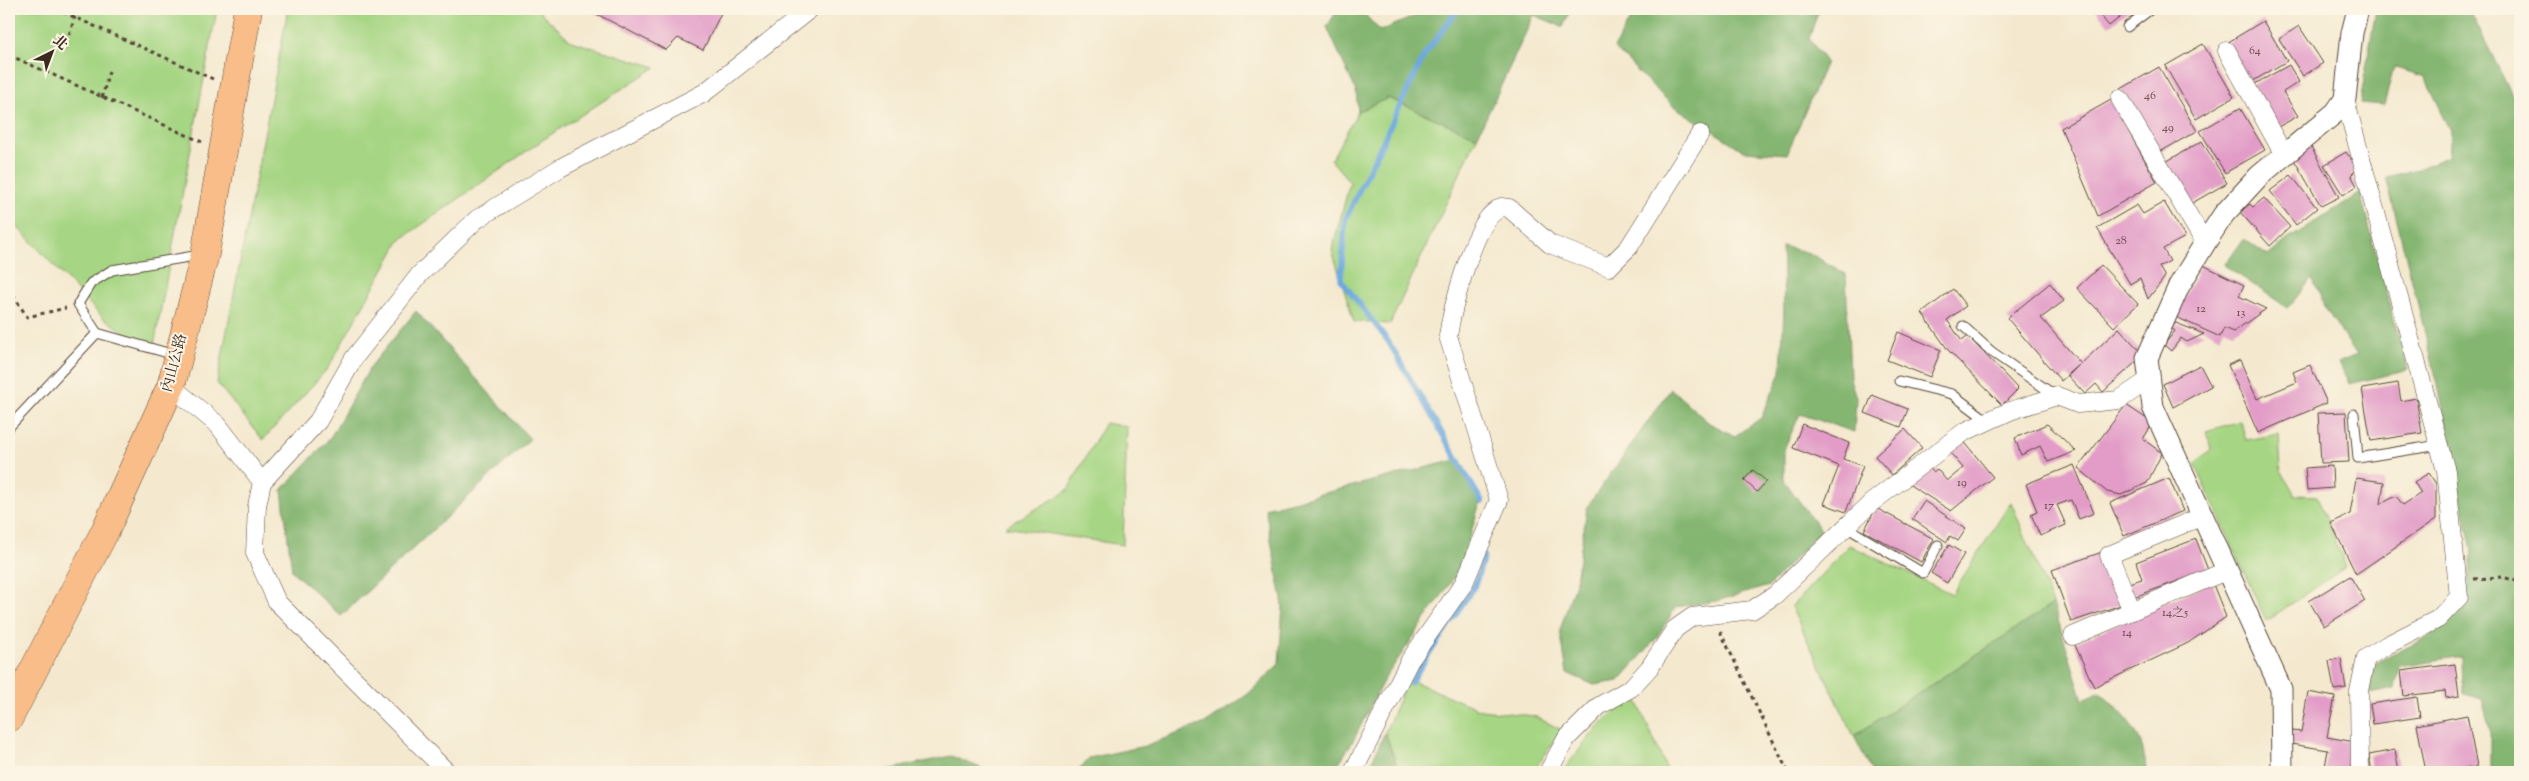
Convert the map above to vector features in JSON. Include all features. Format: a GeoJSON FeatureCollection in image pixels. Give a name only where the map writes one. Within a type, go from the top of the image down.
{"type":"FeatureCollection","features":[{"type":"Feature","properties":{"kind":"main road","name":"內山公路"},"geometry":{"type":"LineString","coordinates":[[9,718],[105,531],[171,386],[204,254],[223,151],[226,122],[234,89],[248,9]]}},
{"type":"Feature","properties":{"kind":"street"},"geometry":{"type":"LineString","coordinates":[[447,772],[277,602],[255,553],[257,506],[262,482],[318,422],[354,358],[420,274],[477,219],[560,168],[704,93],[810,9]]}},
{"type":"Feature","properties":{"kind":"street"},"geometry":{"type":"LineString","coordinates":[[2358,9],[2352,34],[2345,99],[2446,471],[2459,597],[2438,619],[2386,645],[2366,658],[2359,690],[2360,772]]}},
{"type":"Feature","properties":{"kind":"street"},"geometry":{"type":"LineString","coordinates":[[2227,51],[2284,156]]}},
{"type":"Feature","properties":{"kind":"street"},"geometry":{"type":"LineString","coordinates":[[2120,99],[2206,244]]}},
{"type":"Feature","properties":{"kind":"street"},"geometry":{"type":"LineString","coordinates":[[2282,772],[2281,690],[2153,407],[2147,358],[2179,286],[2224,214],[2259,176],[2336,112],[2345,99]]}},
{"type":"Feature","properties":{"kind":"street"},"geometry":{"type":"LineString","coordinates":[[1353,772],[1410,660],[1464,583],[1499,500],[1448,336],[1452,309],[1475,246],[1488,217],[1501,207],[1510,208],[1550,244],[1609,267],[1630,246],[1700,134]]}},
{"type":"Feature","properties":{"kind":"street"},"geometry":{"type":"LineString","coordinates":[[1548,772],[1566,739],[1599,706],[1631,688],[1650,667],[1675,629],[1692,617],[1752,610],[1775,595],[1846,527],[1916,466],[1964,432],[1988,421],[2057,396],[2078,404],[2119,400],[2150,379]]}},
{"type":"Feature","properties":{"kind":"street"},"geometry":{"type":"LineString","coordinates":[[171,386],[218,425],[262,482]]}},
{"type":"Feature","properties":{"kind":"street"},"geometry":{"type":"LineString","coordinates":[[2132,611],[2110,555],[2203,516]]}},
{"type":"Feature","properties":{"kind":"street"},"geometry":{"type":"LineString","coordinates":[[2073,636],[2228,570]]}},
{"type":"Feature","properties":{"kind":"lane"},"geometry":{"type":"LineString","coordinates":[[2127,27],[2151,9]]}},
{"type":"Feature","properties":{"kind":"lane"},"geometry":{"type":"LineString","coordinates":[[178,356],[97,333],[78,304],[91,283],[112,270],[204,254]]}},
{"type":"Feature","properties":{"kind":"lane"},"geometry":{"type":"LineString","coordinates":[[1963,326],[1992,352],[2057,396]]}},
{"type":"Feature","properties":{"kind":"lane"},"geometry":{"type":"LineString","coordinates":[[9,427],[97,333]]}},
{"type":"Feature","properties":{"kind":"lane"},"geometry":{"type":"LineString","coordinates":[[1899,381],[1952,394],[1988,421]]}},
{"type":"Feature","properties":{"kind":"lane"},"geometry":{"type":"LineString","coordinates":[[2354,414],[2358,458],[2439,445]]}},
{"type":"Feature","properties":{"kind":"lane"},"geometry":{"type":"LineString","coordinates":[[1846,527],[1923,573],[1938,545]]}},
{"type":"Feature","properties":{"kind":"path"},"geometry":{"type":"LineString","coordinates":[[56,9],[234,89]]}},
{"type":"Feature","properties":{"kind":"path"},"geometry":{"type":"LineString","coordinates":[[64,50],[75,17]]}},
{"type":"Feature","properties":{"kind":"path"},"geometry":{"type":"LineString","coordinates":[[9,56],[223,151]]}},
{"type":"Feature","properties":{"kind":"path"},"geometry":{"type":"LineString","coordinates":[[102,98],[109,71]]}},
{"type":"Feature","properties":{"kind":"path"},"geometry":{"type":"LineString","coordinates":[[9,288],[27,317],[78,304]]}},
{"type":"Feature","properties":{"kind":"path"},"geometry":{"type":"LineString","coordinates":[[2458,580],[2503,577],[2520,582]]}},
{"type":"Feature","properties":{"kind":"path"},"geometry":{"type":"LineString","coordinates":[[1712,615],[1788,772]]}},
{"type":"Feature","properties":{"kind":"green space"},"geometry":{"type":"Polygon","coordinates":[[[9,9],[217,9],[153,351],[102,317],[9,218],[9,9]]]}},
{"type":"Feature","properties":{"kind":"green space"},"geometry":{"type":"Polygon","coordinates":[[[288,9],[537,9],[571,41],[656,67],[544,139],[400,240],[328,368],[263,440],[217,383],[288,9]]]}},
{"type":"Feature","properties":{"kind":"green space"},"geometry":{"type":"Polygon","coordinates":[[[1338,9],[1360,9],[1380,31],[1432,9],[1571,9],[1563,27],[1534,15],[1477,137],[1388,98],[1358,111],[1356,91],[1327,27],[1338,9]]]}},
{"type":"Feature","properties":{"kind":"green space"},"geometry":{"type":"Polygon","coordinates":[[[1636,9],[1819,9],[1809,39],[1826,62],[1787,154],[1744,151],[1672,105],[1614,48],[1636,9]]]}},
{"type":"Feature","properties":{"kind":"green space"},"geometry":{"type":"Polygon","coordinates":[[[2376,9],[2469,9],[2520,111],[2520,772],[2490,772],[2490,729],[2482,699],[2463,694],[2462,656],[2399,666],[2395,689],[2368,694],[2374,664],[2430,636],[2467,603],[2472,551],[2438,385],[2386,177],[2418,169],[2449,156],[2451,131],[2425,77],[2394,67],[2384,105],[2360,103],[2376,9]]]}},
{"type":"Feature","properties":{"kind":"green space"},"geometry":{"type":"Polygon","coordinates":[[[1388,98],[1477,137],[1390,324],[1354,322],[1332,250],[1350,182],[1331,160],[1358,111],[1388,98]]]}},
{"type":"Feature","properties":{"kind":"green space"},"geometry":{"type":"Polygon","coordinates":[[[2360,193],[2408,370],[2349,384],[2339,362],[2357,355],[2327,311],[2312,278],[2288,308],[2224,265],[2244,239],[2268,256],[2287,240],[2360,193]]]}},
{"type":"Feature","properties":{"kind":"green space"},"geometry":{"type":"Polygon","coordinates":[[[1782,246],[1809,253],[1846,274],[1850,379],[1856,397],[1854,432],[1800,414],[1784,449],[1784,481],[1821,530],[1769,586],[1716,601],[1676,607],[1655,640],[1619,681],[1594,685],[1567,673],[1560,630],[1576,580],[1587,507],[1671,389],[1709,423],[1735,436],[1761,418],[1781,373],[1784,308],[1782,246]]]}},
{"type":"Feature","properties":{"kind":"green space"},"geometry":{"type":"Polygon","coordinates":[[[416,311],[530,439],[341,616],[292,571],[282,490],[330,438],[371,366],[416,311]]]}},
{"type":"Feature","properties":{"kind":"green space"},"geometry":{"type":"Polygon","coordinates":[[[2240,421],[2246,440],[2279,434],[2281,470],[2295,495],[2317,496],[2346,567],[2266,621],[2195,464],[2211,449],[2206,431],[2240,421]]]}},
{"type":"Feature","properties":{"kind":"green space"},"geometry":{"type":"Polygon","coordinates":[[[1105,423],[1127,427],[1123,545],[1005,527],[1067,491],[1105,423]]]}},
{"type":"Feature","properties":{"kind":"green space"},"geometry":{"type":"Polygon","coordinates":[[[1460,459],[1481,499],[1460,569],[1383,681],[1353,741],[1333,772],[1077,772],[1089,758],[1145,746],[1208,722],[1248,694],[1279,664],[1283,605],[1265,508],[1460,459]]]}},
{"type":"Feature","properties":{"kind":"green space"},"geometry":{"type":"Polygon","coordinates":[[[2011,502],[2053,604],[1854,736],[1791,607],[1849,545],[1952,594],[2011,502]]]}},
{"type":"Feature","properties":{"kind":"green space"},"geometry":{"type":"Polygon","coordinates":[[[2053,604],[2083,700],[2100,692],[2126,718],[2138,736],[2145,758],[2146,772],[1872,772],[1854,736],[2053,604]]]}},
{"type":"Feature","properties":{"kind":"green space"},"geometry":{"type":"Polygon","coordinates":[[[1408,679],[1481,710],[1534,716],[1562,730],[1533,772],[1399,772],[1385,732],[1408,679]]]}},
{"type":"Feature","properties":{"kind":"green space"},"geometry":{"type":"Polygon","coordinates":[[[1635,696],[1668,772],[1562,772],[1598,726],[1635,696]]]}},
{"type":"Feature","properties":{"kind":"green space"},"geometry":{"type":"Polygon","coordinates":[[[1385,732],[1399,772],[1367,772],[1385,732]]]}},
{"type":"Feature","properties":{"kind":"green space"},"geometry":{"type":"Polygon","coordinates":[[[951,756],[991,772],[878,772],[951,756]]]}},
{"type":"Feature","properties":{"kind":"building"},"geometry":{"type":"Polygon","coordinates":[[[587,9],[723,9],[703,50],[678,38],[666,50],[587,9]]]}},
{"type":"Feature","properties":{"kind":"building"},"geometry":{"type":"Polygon","coordinates":[[[2095,9],[2128,9],[2129,10],[2109,26],[2095,9]]]}},
{"type":"Feature","properties":{"kind":"building"},"geometry":{"type":"Polygon","coordinates":[[[2263,21],[2287,61],[2248,84],[2225,44],[2263,21]]]}},
{"type":"Feature","properties":{"kind":"building"},"geometry":{"type":"Polygon","coordinates":[[[2299,26],[2323,63],[2303,76],[2279,39],[2299,26]]]}},
{"type":"Feature","properties":{"kind":"building"},"geometry":{"type":"Polygon","coordinates":[[[2203,44],[2234,97],[2196,119],[2165,66],[2203,44]]]}},
{"type":"Feature","properties":{"kind":"building"},"geometry":{"type":"Polygon","coordinates":[[[2289,65],[2299,82],[2283,92],[2298,116],[2278,127],[2253,85],[2289,65]]]}},
{"type":"Feature","properties":{"kind":"building"},"geometry":{"type":"Polygon","coordinates":[[[2159,67],[2197,131],[2158,153],[2121,89],[2159,67]]]}},
{"type":"Feature","properties":{"kind":"building"},"geometry":{"type":"Polygon","coordinates":[[[2111,100],[2157,182],[2098,216],[2061,128],[2111,100]]]}},
{"type":"Feature","properties":{"kind":"building"},"geometry":{"type":"Polygon","coordinates":[[[2240,108],[2265,150],[2225,173],[2200,131],[2240,108]]]}},
{"type":"Feature","properties":{"kind":"building"},"geometry":{"type":"Polygon","coordinates":[[[2202,141],[2227,183],[2187,206],[2162,164],[2202,141]]]}},
{"type":"Feature","properties":{"kind":"building"},"geometry":{"type":"Polygon","coordinates":[[[2310,145],[2339,197],[2321,206],[2293,158],[2310,145]]]}},
{"type":"Feature","properties":{"kind":"building"},"geometry":{"type":"Polygon","coordinates":[[[2346,152],[2357,169],[2351,175],[2357,186],[2343,195],[2324,165],[2346,152]]]}},
{"type":"Feature","properties":{"kind":"building"},"geometry":{"type":"Polygon","coordinates":[[[2291,175],[2317,208],[2296,225],[2270,191],[2291,175]]]}},
{"type":"Feature","properties":{"kind":"building"},"geometry":{"type":"Polygon","coordinates":[[[2264,198],[2290,227],[2270,246],[2240,212],[2250,204],[2253,207],[2264,198]]]}},
{"type":"Feature","properties":{"kind":"building"},"geometry":{"type":"Polygon","coordinates":[[[2164,202],[2185,237],[2163,249],[2170,261],[2159,267],[2165,277],[2148,299],[2140,278],[2130,284],[2097,228],[2137,205],[2143,214],[2164,202]]]}},
{"type":"Feature","properties":{"kind":"building"},"geometry":{"type":"Polygon","coordinates":[[[2201,264],[2244,285],[2239,296],[2266,309],[2233,332],[2224,328],[2220,337],[2176,317],[2201,264]]]}},
{"type":"Feature","properties":{"kind":"building"},"geometry":{"type":"Polygon","coordinates":[[[2101,265],[2138,304],[2114,327],[2077,288],[2101,265]]]}},
{"type":"Feature","properties":{"kind":"building"},"geometry":{"type":"Polygon","coordinates":[[[2050,283],[2064,301],[2041,318],[2081,364],[2119,328],[2139,350],[2137,361],[2103,392],[2096,384],[2085,394],[2068,376],[2079,365],[2061,381],[2007,318],[2050,283]]]}},
{"type":"Feature","properties":{"kind":"building"},"geometry":{"type":"Polygon","coordinates":[[[1953,289],[1966,306],[1947,320],[1962,341],[1968,336],[2018,389],[2002,405],[1948,350],[1922,313],[1953,289]]]}},
{"type":"Feature","properties":{"kind":"building"},"geometry":{"type":"Polygon","coordinates":[[[2176,323],[2204,334],[2187,342],[2181,338],[2171,351],[2164,345],[2175,331],[2170,327],[2176,323]]]}},
{"type":"Feature","properties":{"kind":"building"},"geometry":{"type":"Polygon","coordinates":[[[1898,332],[1941,350],[1930,377],[1887,360],[1898,332]]]}},
{"type":"Feature","properties":{"kind":"building"},"geometry":{"type":"Polygon","coordinates":[[[2240,360],[2257,399],[2297,382],[2293,372],[2310,365],[2327,403],[2258,433],[2228,365],[2240,360]]]}},
{"type":"Feature","properties":{"kind":"building"},"geometry":{"type":"Polygon","coordinates":[[[2200,365],[2211,386],[2173,407],[2163,384],[2200,365]]]}},
{"type":"Feature","properties":{"kind":"building"},"geometry":{"type":"Polygon","coordinates":[[[2398,383],[2401,401],[2416,398],[2422,433],[2371,441],[2362,389],[2398,383]]]}},
{"type":"Feature","properties":{"kind":"building"},"geometry":{"type":"Polygon","coordinates":[[[1872,395],[1908,409],[1901,427],[1865,413],[1872,395]]]}},
{"type":"Feature","properties":{"kind":"building"},"geometry":{"type":"Polygon","coordinates":[[[2126,405],[2153,423],[2143,439],[2162,453],[2147,483],[2121,495],[2107,492],[2078,468],[2126,405]]]}},
{"type":"Feature","properties":{"kind":"building"},"geometry":{"type":"Polygon","coordinates":[[[2346,412],[2349,462],[2321,463],[2318,413],[2346,412]]]}},
{"type":"Feature","properties":{"kind":"building"},"geometry":{"type":"Polygon","coordinates":[[[1802,424],[1849,443],[1843,459],[1863,466],[1846,512],[1824,504],[1839,466],[1793,448],[1802,424]]]}},
{"type":"Feature","properties":{"kind":"building"},"geometry":{"type":"Polygon","coordinates":[[[2047,424],[2076,451],[2048,462],[2040,446],[2021,455],[2015,438],[2047,424]]]}},
{"type":"Feature","properties":{"kind":"building"},"geometry":{"type":"Polygon","coordinates":[[[1905,429],[1922,448],[1892,475],[1875,456],[1905,429]]]}},
{"type":"Feature","properties":{"kind":"building"},"geometry":{"type":"Polygon","coordinates":[[[1962,439],[1993,477],[1951,511],[1905,482],[1927,465],[1933,472],[1937,469],[1947,481],[1963,468],[1948,450],[1962,439]]]}},
{"type":"Feature","properties":{"kind":"building"},"geometry":{"type":"Polygon","coordinates":[[[2074,465],[2094,513],[2079,519],[2071,500],[2057,505],[2066,525],[2040,536],[2031,514],[2037,511],[2026,484],[2074,465]]]}},
{"type":"Feature","properties":{"kind":"building"},"geometry":{"type":"Polygon","coordinates":[[[2332,466],[2333,488],[2307,490],[2305,468],[2332,466]]]}},
{"type":"Feature","properties":{"kind":"building"},"geometry":{"type":"Polygon","coordinates":[[[1753,470],[1766,481],[1757,492],[1744,480],[1753,470]]]}},
{"type":"Feature","properties":{"kind":"building"},"geometry":{"type":"Polygon","coordinates":[[[2429,473],[2436,484],[2436,519],[2356,574],[2331,523],[2350,514],[2356,478],[2384,482],[2381,504],[2396,496],[2403,505],[2421,493],[2414,482],[2429,473]]]}},
{"type":"Feature","properties":{"kind":"building"},"geometry":{"type":"Polygon","coordinates":[[[2169,478],[2183,511],[2124,536],[2110,503],[2169,478]]]}},
{"type":"Feature","properties":{"kind":"building"},"geometry":{"type":"Polygon","coordinates":[[[1924,501],[1966,529],[1958,541],[1950,536],[1947,542],[1912,519],[1924,501]]]}},
{"type":"Feature","properties":{"kind":"building"},"geometry":{"type":"Polygon","coordinates":[[[1876,508],[1934,539],[1921,562],[1864,531],[1876,508]]]}},
{"type":"Feature","properties":{"kind":"building"},"geometry":{"type":"Polygon","coordinates":[[[2196,539],[2208,570],[2134,597],[2129,583],[2142,579],[2136,562],[2196,539]]]}},
{"type":"Feature","properties":{"kind":"building"},"geometry":{"type":"Polygon","coordinates":[[[1949,545],[1964,554],[1947,583],[1931,573],[1949,545]]]}},
{"type":"Feature","properties":{"kind":"building"},"geometry":{"type":"Polygon","coordinates":[[[2102,552],[2121,605],[2071,622],[2052,570],[2102,552]]]}},
{"type":"Feature","properties":{"kind":"building"},"geometry":{"type":"Polygon","coordinates":[[[2350,576],[2365,601],[2324,626],[2309,601],[2350,576]]]}},
{"type":"Feature","properties":{"kind":"building"},"geometry":{"type":"Polygon","coordinates":[[[2212,582],[2226,617],[2188,643],[2094,687],[2074,643],[2212,582]]]}},
{"type":"Feature","properties":{"kind":"building"},"geometry":{"type":"Polygon","coordinates":[[[2341,658],[2346,688],[2334,690],[2329,661],[2341,658]]]}},
{"type":"Feature","properties":{"kind":"building"},"geometry":{"type":"Polygon","coordinates":[[[2455,664],[2459,696],[2446,698],[2445,691],[2404,696],[2401,671],[2455,664]]]}},
{"type":"Feature","properties":{"kind":"building"},"geometry":{"type":"Polygon","coordinates":[[[2308,692],[2335,697],[2327,737],[2355,742],[2350,772],[2324,772],[2328,750],[2291,744],[2293,731],[2301,732],[2308,692]]]}},
{"type":"Feature","properties":{"kind":"building"},"geometry":{"type":"Polygon","coordinates":[[[2417,697],[2420,717],[2373,724],[2370,704],[2417,697]]]}},
{"type":"Feature","properties":{"kind":"building"},"geometry":{"type":"Polygon","coordinates":[[[2467,715],[2477,766],[2443,772],[2426,772],[2417,725],[2467,715]]]}},
{"type":"Feature","properties":{"kind":"building"},"geometry":{"type":"Polygon","coordinates":[[[2395,750],[2399,772],[2372,772],[2369,755],[2395,750]]]}},
{"type":"Feature","properties":{"kind":"waterway"},"geometry":{"type":"LineString","coordinates":[[1458,9],[1425,54],[1345,220],[1341,280],[1388,341],[1482,502]]}},
{"type":"Feature","properties":{"kind":"waterway"},"geometry":{"type":"LineString","coordinates":[[1410,683],[1475,585],[1484,556]]}}]}
